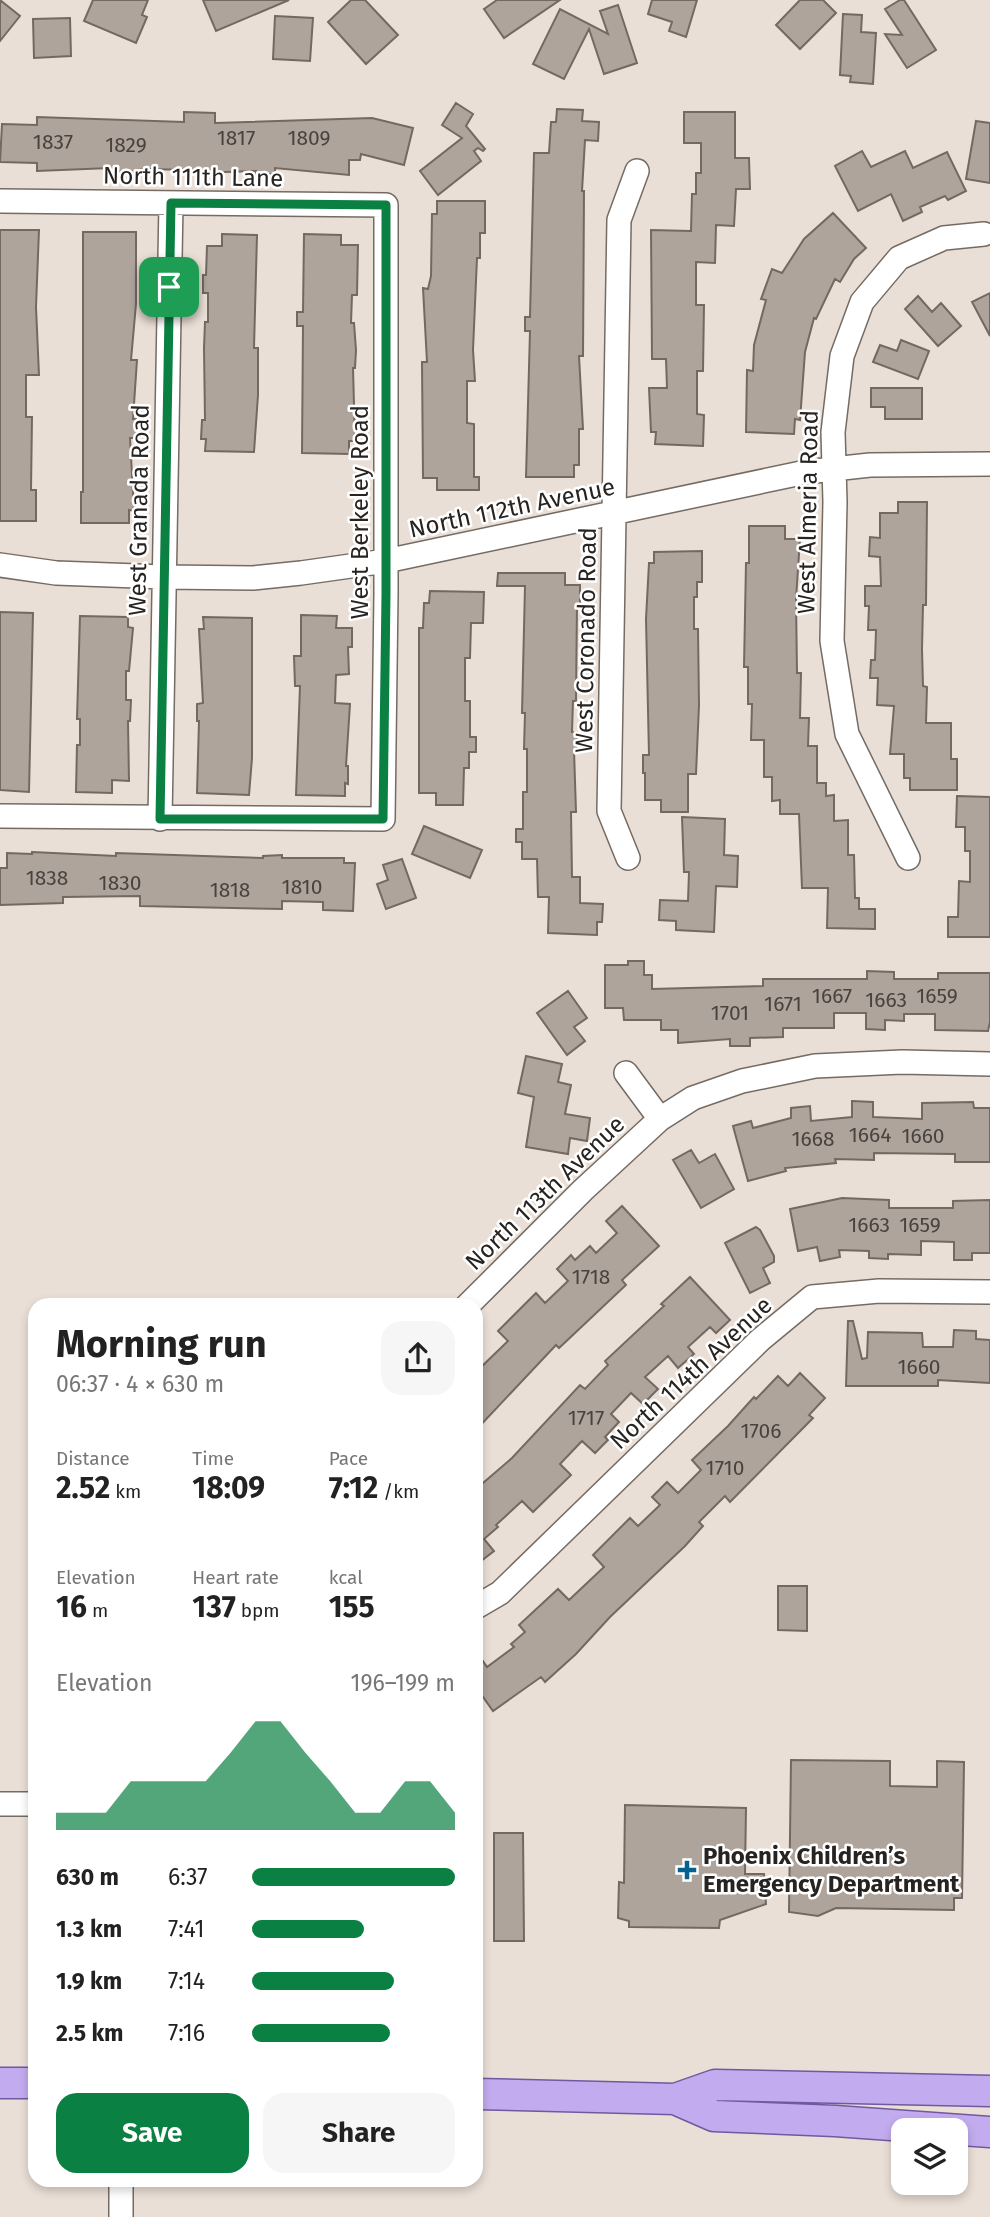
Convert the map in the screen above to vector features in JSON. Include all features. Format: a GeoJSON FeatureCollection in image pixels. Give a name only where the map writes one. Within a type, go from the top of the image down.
{"type":"FeatureCollection","features":[{"type":"Feature","properties":{"kind":"main road"},"geometry":{"type":"LineString","coordinates":[[0,2083],[28,2083]]}},
{"type":"Feature","properties":{"kind":"main road"},"geometry":{"type":"LineString","coordinates":[[483,2094],[675,2099],[715,2085],[990,2091]]}},
{"type":"Feature","properties":{"kind":"main road"},"geometry":{"type":"LineString","coordinates":[[675,2099],[713,2116],[990,2132]]}},
{"type":"Feature","properties":{"kind":"street","name":"West Coronado Road"},"geometry":{"type":"LineString","coordinates":[[628,858],[608,811],[619,219],[637,171]]}},
{"type":"Feature","properties":{"kind":"street","name":"North 111th Lane"},"geometry":{"type":"LineString","coordinates":[[0,201],[386,205]]}},
{"type":"Feature","properties":{"kind":"street","name":"West Granada Road"},"geometry":{"type":"LineString","coordinates":[[160,819],[171,203]]}},
{"type":"Feature","properties":{"kind":"street","name":"West Berkeley Road"},"geometry":{"type":"LineString","coordinates":[[160,819],[383,819],[386,205]]}},
{"type":"Feature","properties":{"kind":"street","name":"West Almeria Road"},"geometry":{"type":"LineString","coordinates":[[908,858],[847,734],[832,641],[833,432],[842,356],[862,302],[899,258],[944,238],[984,234]]}},
{"type":"Feature","properties":{"kind":"street","name":"North 112th Avenue"},"geometry":{"type":"LineString","coordinates":[[0,565],[56,573],[253,578],[386,561],[834,468],[990,464]]}},
{"type":"Feature","properties":{"kind":"street"},"geometry":{"type":"LineString","coordinates":[[0,816],[160,819]]}},
{"type":"Feature","properties":{"kind":"street","name":"North 113th Avenue"},"geometry":{"type":"LineString","coordinates":[[475,1298],[583,1190],[660,1119],[693,1098],[742,1081],[815,1066],[902,1062],[990,1064]]}},
{"type":"Feature","properties":{"kind":"street","name":"North 113th Avenue"},"geometry":{"type":"LineString","coordinates":[[626,1073],[660,1119]]}},
{"type":"Feature","properties":{"kind":"street","name":"North 114th Avenue"},"geometry":{"type":"LineString","coordinates":[[483,1603],[500,1593],[760,1340],[812,1297],[878,1291],[990,1292]]}},
{"type":"Feature","properties":{"kind":"street"},"geometry":{"type":"LineString","coordinates":[[0,1804],[28,1804]]}},
{"type":"Feature","properties":{"kind":"street"},"geometry":{"type":"LineString","coordinates":[[121,2187],[121,2217]]}},
{"type":"Feature","properties":{"kind":"building"},"geometry":{"type":"Polygon","coordinates":[[[0,0],[20,16],[0,41],[0,0]]]}},
{"type":"Feature","properties":{"kind":"building"},"geometry":{"type":"Polygon","coordinates":[[[93,0],[148,0],[142,15],[147,17],[136,43],[84,21],[93,0]]]}},
{"type":"Feature","properties":{"kind":"building"},"geometry":{"type":"Polygon","coordinates":[[[203,0],[289,0],[216,31],[203,0]]]}},
{"type":"Feature","properties":{"kind":"building"},"geometry":{"type":"Polygon","coordinates":[[[351,0],[365,0],[398,35],[366,64],[328,22],[351,0]]]}},
{"type":"Feature","properties":{"kind":"building"},"geometry":{"type":"Polygon","coordinates":[[[497,0],[560,0],[504,38],[484,9],[497,0]]]}},
{"type":"Feature","properties":{"kind":"building"},"geometry":{"type":"Polygon","coordinates":[[[652,0],[697,0],[686,37],[669,31],[672,22],[648,14],[652,0]]]}},
{"type":"Feature","properties":{"kind":"building"},"geometry":{"type":"Polygon","coordinates":[[[800,0],[823,0],[836,13],[800,49],[776,25],[800,0]]]}},
{"type":"Feature","properties":{"kind":"building"},"geometry":{"type":"Polygon","coordinates":[[[904,0],[936,50],[907,68],[885,34],[902,35],[885,9],[904,0]]]}},
{"type":"Feature","properties":{"kind":"building"},"geometry":{"type":"Polygon","coordinates":[[[618,5],[637,63],[604,74],[589,29],[564,79],[533,64],[560,9],[608,34],[600,11],[618,5]]]}},
{"type":"Feature","properties":{"kind":"building"},"geometry":{"type":"Polygon","coordinates":[[[843,14],[862,15],[861,32],[876,33],[873,84],[850,82],[851,76],[840,75],[843,14]]]}},
{"type":"Feature","properties":{"kind":"building"},"geometry":{"type":"Polygon","coordinates":[[[275,16],[313,18],[310,61],[273,59],[275,16]]]}},
{"type":"Feature","properties":{"kind":"building"},"geometry":{"type":"Polygon","coordinates":[[[70,18],[71,56],[34,58],[33,19],[70,18]]]}},
{"type":"Feature","properties":{"kind":"building"},"geometry":{"type":"Polygon","coordinates":[[[456,103],[473,114],[466,126],[485,149],[483,151],[478,148],[474,151],[481,161],[438,195],[420,171],[462,138],[442,125],[456,103]]]}},
{"type":"Feature","properties":{"kind":"building"},"geometry":{"type":"Polygon","coordinates":[[[557,109],[583,110],[582,121],[599,122],[598,141],[585,140],[582,191],[583,356],[579,356],[583,429],[579,429],[579,465],[574,465],[574,477],[526,477],[530,331],[525,331],[525,317],[530,317],[534,153],[549,153],[551,122],[556,122],[557,109]]]}},
{"type":"Feature","properties":{"kind":"building"},"geometry":{"type":"Polygon","coordinates":[[[184,112],[215,113],[215,123],[372,118],[413,128],[404,165],[361,154],[360,160],[349,160],[349,175],[275,168],[275,174],[256,174],[256,171],[110,171],[110,168],[37,171],[37,163],[0,162],[2,124],[37,125],[37,117],[184,122],[184,112]]]}},
{"type":"Feature","properties":{"kind":"building"},"geometry":{"type":"Polygon","coordinates":[[[684,112],[735,112],[735,158],[749,158],[750,189],[736,189],[734,226],[716,225],[715,263],[696,262],[696,305],[704,305],[703,371],[697,371],[697,414],[704,415],[703,446],[655,444],[656,432],[651,432],[649,388],[667,388],[666,359],[652,359],[651,230],[691,231],[692,194],[696,194],[696,173],[701,173],[701,143],[684,143],[684,112]]]}},
{"type":"Feature","properties":{"kind":"building"},"geometry":{"type":"Polygon","coordinates":[[[976,121],[990,123],[990,183],[966,179],[976,121]]]}},
{"type":"Feature","properties":{"kind":"building"},"geometry":{"type":"Polygon","coordinates":[[[862,151],[871,167],[905,151],[913,168],[947,152],[966,191],[948,200],[945,196],[920,207],[922,212],[903,221],[891,194],[858,211],[835,166],[862,151]]]}},
{"type":"Feature","properties":{"kind":"building"},"geometry":{"type":"Polygon","coordinates":[[[437,201],[485,201],[485,233],[480,233],[480,258],[477,258],[473,350],[475,381],[467,381],[467,423],[474,424],[474,477],[479,477],[479,490],[437,490],[437,478],[423,478],[422,362],[427,362],[423,288],[428,289],[431,276],[432,214],[437,214],[437,201]]]}},
{"type":"Feature","properties":{"kind":"building"},"geometry":{"type":"Polygon","coordinates":[[[833,213],[866,248],[854,259],[840,282],[835,279],[816,319],[814,318],[805,352],[800,420],[795,419],[794,434],[746,432],[747,370],[753,371],[754,345],[766,300],[761,299],[772,269],[782,273],[804,239],[833,213]]]}},
{"type":"Feature","properties":{"kind":"building"},"geometry":{"type":"Polygon","coordinates":[[[0,230],[39,230],[36,307],[39,375],[26,375],[26,417],[32,417],[31,490],[36,490],[36,521],[0,521],[0,230]]]}},
{"type":"Feature","properties":{"kind":"building"},"geometry":{"type":"Polygon","coordinates":[[[83,232],[136,232],[136,304],[131,360],[137,360],[133,419],[136,419],[136,438],[130,438],[134,511],[129,510],[129,523],[81,523],[83,232]]]}},
{"type":"Feature","properties":{"kind":"building"},"geometry":{"type":"Polygon","coordinates":[[[222,234],[257,235],[254,348],[258,348],[258,395],[254,452],[205,451],[206,439],[201,439],[202,420],[205,420],[205,322],[208,322],[208,293],[203,293],[203,275],[206,275],[207,246],[222,246],[222,234]]]}},
{"type":"Feature","properties":{"kind":"building"},"geometry":{"type":"Polygon","coordinates":[[[304,234],[341,235],[341,245],[358,245],[357,295],[352,295],[351,323],[354,323],[356,350],[353,368],[355,441],[349,441],[349,454],[302,453],[303,326],[297,326],[297,312],[303,312],[304,234]]]}},
{"type":"Feature","properties":{"kind":"building"},"geometry":{"type":"Polygon","coordinates":[[[990,293],[990,336],[972,302],[990,293]]]}},
{"type":"Feature","properties":{"kind":"building"},"geometry":{"type":"Polygon","coordinates":[[[918,296],[932,312],[941,303],[961,326],[938,346],[905,309],[918,296]]]}},
{"type":"Feature","properties":{"kind":"building"},"geometry":{"type":"Polygon","coordinates":[[[901,340],[929,351],[918,379],[873,362],[880,345],[897,351],[901,340]]]}},
{"type":"Feature","properties":{"kind":"building"},"geometry":{"type":"Polygon","coordinates":[[[871,388],[922,388],[922,419],[885,419],[885,407],[871,407],[871,388]]]}},
{"type":"Feature","properties":{"kind":"building"},"geometry":{"type":"Polygon","coordinates":[[[898,502],[927,502],[926,605],[923,605],[922,649],[923,686],[927,687],[926,723],[951,723],[951,759],[957,759],[957,790],[910,790],[910,778],[904,778],[904,754],[890,754],[894,706],[877,705],[878,678],[870,678],[871,660],[875,660],[876,630],[868,630],[869,606],[865,606],[865,586],[881,586],[880,557],[869,556],[870,537],[880,538],[880,513],[898,513],[898,502]]]}},
{"type":"Feature","properties":{"kind":"building"},"geometry":{"type":"Polygon","coordinates":[[[749,526],[785,526],[785,539],[800,539],[796,599],[797,673],[801,673],[800,718],[809,718],[808,746],[817,746],[817,783],[826,783],[826,796],[834,795],[834,821],[848,820],[848,855],[854,855],[855,898],[859,898],[859,909],[875,909],[875,929],[827,928],[828,888],[802,888],[799,814],[780,814],[780,800],[772,801],[772,777],[764,777],[764,740],[751,740],[752,704],[748,704],[748,667],[744,667],[749,526]]]}},
{"type":"Feature","properties":{"kind":"building"},"geometry":{"type":"Polygon","coordinates":[[[702,551],[702,582],[697,582],[697,597],[694,597],[694,629],[698,629],[699,705],[696,774],[688,774],[688,812],[661,812],[661,800],[645,800],[643,773],[643,755],[649,755],[646,619],[649,563],[654,563],[654,552],[702,551]]]}},
{"type":"Feature","properties":{"kind":"building"},"geometry":{"type":"Polygon","coordinates":[[[498,573],[565,573],[565,585],[580,585],[580,604],[577,604],[576,701],[573,701],[572,732],[577,732],[576,751],[574,750],[576,812],[571,812],[572,877],[580,877],[580,903],[603,904],[602,922],[597,922],[597,935],[548,933],[549,897],[538,897],[537,859],[522,859],[522,842],[516,842],[516,829],[523,829],[523,792],[527,792],[525,713],[522,713],[525,586],[497,586],[498,573]]]}},
{"type":"Feature","properties":{"kind":"building"},"geometry":{"type":"Polygon","coordinates":[[[430,591],[484,592],[483,623],[471,623],[470,658],[465,658],[465,701],[470,701],[470,737],[476,737],[476,752],[469,752],[469,768],[464,768],[463,805],[436,805],[436,793],[419,793],[419,628],[423,628],[424,603],[429,603],[430,591]]]}},
{"type":"Feature","properties":{"kind":"building"},"geometry":{"type":"Polygon","coordinates":[[[0,612],[33,613],[29,792],[0,790],[0,612]]]}},
{"type":"Feature","properties":{"kind":"building"},"geometry":{"type":"Polygon","coordinates":[[[301,615],[337,616],[336,628],[352,628],[352,647],[348,647],[349,674],[336,675],[335,703],[350,704],[346,766],[348,784],[345,783],[345,796],[296,795],[300,686],[295,686],[294,656],[301,656],[301,615]]]}},
{"type":"Feature","properties":{"kind":"building"},"geometry":{"type":"Polygon","coordinates":[[[80,616],[128,617],[128,627],[133,628],[129,671],[126,671],[126,700],[131,700],[128,721],[129,781],[112,780],[112,793],[76,792],[77,745],[80,745],[80,719],[77,719],[80,616]]]}},
{"type":"Feature","properties":{"kind":"building"},"geometry":{"type":"Polygon","coordinates":[[[203,617],[252,618],[252,758],[249,795],[197,793],[197,704],[203,703],[199,629],[204,629],[203,617]]]}},
{"type":"Feature","properties":{"kind":"building"},"geometry":{"type":"Polygon","coordinates":[[[957,796],[990,797],[990,937],[948,937],[948,917],[958,917],[959,881],[970,882],[970,851],[965,851],[965,827],[956,827],[957,796]]]}},
{"type":"Feature","properties":{"kind":"building"},"geometry":{"type":"Polygon","coordinates":[[[682,817],[725,819],[724,855],[738,856],[737,887],[716,886],[714,932],[676,930],[676,921],[659,920],[660,900],[688,901],[689,872],[684,872],[682,817]]]}},
{"type":"Feature","properties":{"kind":"building"},"geometry":{"type":"Polygon","coordinates":[[[424,826],[482,850],[470,878],[412,854],[424,826]]]}},
{"type":"Feature","properties":{"kind":"building"},"geometry":{"type":"Polygon","coordinates":[[[7,853],[116,856],[116,853],[344,858],[344,863],[355,863],[353,911],[323,910],[323,902],[282,901],[282,909],[140,906],[140,896],[63,897],[63,903],[0,905],[0,868],[7,868],[7,853]]]}},
{"type":"Feature","properties":{"kind":"building"},"geometry":{"type":"Polygon","coordinates":[[[402,859],[416,898],[386,909],[377,884],[388,880],[383,865],[402,859]]]}},
{"type":"Feature","properties":{"kind":"building"},"geometry":{"type":"Polygon","coordinates":[[[628,961],[644,961],[644,975],[652,975],[652,989],[763,986],[763,979],[867,979],[867,971],[894,972],[894,979],[938,979],[938,973],[990,973],[990,1022],[988,1031],[935,1030],[935,1014],[904,1014],[904,1021],[885,1020],[885,1030],[866,1029],[866,1013],[834,1013],[834,1028],[783,1028],[783,1037],[750,1038],[750,1046],[730,1046],[730,1039],[678,1043],[678,1030],[661,1030],[661,1020],[624,1020],[623,1008],[605,1008],[605,965],[628,965],[628,961]]]}},
{"type":"Feature","properties":{"kind":"building"},"geometry":{"type":"Polygon","coordinates":[[[568,991],[587,1018],[574,1027],[585,1041],[567,1055],[537,1013],[568,991]]]}},
{"type":"Feature","properties":{"kind":"building"},"geometry":{"type":"Polygon","coordinates":[[[526,1056],[562,1064],[558,1082],[571,1085],[565,1114],[590,1118],[587,1141],[570,1138],[568,1154],[526,1147],[534,1097],[518,1093],[526,1056]]]}},
{"type":"Feature","properties":{"kind":"building"},"geometry":{"type":"Polygon","coordinates":[[[852,1101],[873,1102],[873,1117],[922,1119],[922,1103],[973,1102],[974,1108],[990,1108],[990,1162],[955,1162],[955,1154],[874,1153],[874,1160],[835,1159],[836,1163],[785,1168],[786,1171],[748,1181],[733,1126],[751,1121],[753,1128],[791,1118],[791,1108],[810,1106],[811,1121],[852,1117],[852,1101]]]}},
{"type":"Feature","properties":{"kind":"building"},"geometry":{"type":"Polygon","coordinates":[[[691,1150],[699,1163],[715,1154],[734,1189],[701,1208],[673,1160],[691,1150]]]}},
{"type":"Feature","properties":{"kind":"building"},"geometry":{"type":"Polygon","coordinates":[[[842,1198],[889,1200],[889,1208],[953,1208],[953,1201],[990,1200],[990,1253],[972,1253],[972,1260],[954,1260],[954,1242],[921,1241],[921,1255],[888,1254],[888,1259],[869,1258],[869,1251],[839,1250],[840,1257],[820,1261],[817,1247],[798,1251],[790,1209],[842,1198]]]}},
{"type":"Feature","properties":{"kind":"building"},"geometry":{"type":"Polygon","coordinates":[[[622,1206],[659,1246],[622,1280],[626,1285],[559,1348],[556,1345],[483,1423],[483,1365],[508,1341],[498,1331],[536,1293],[545,1303],[568,1281],[557,1269],[571,1255],[575,1260],[590,1246],[596,1253],[617,1233],[606,1221],[622,1206]]]}},
{"type":"Feature","properties":{"kind":"building"},"geometry":{"type":"Polygon","coordinates":[[[756,1227],[774,1256],[774,1262],[763,1268],[770,1283],[750,1293],[725,1243],[756,1227]]]}},
{"type":"Feature","properties":{"kind":"building"},"geometry":{"type":"Polygon","coordinates":[[[690,1277],[730,1320],[716,1333],[710,1327],[688,1347],[694,1354],[678,1368],[668,1356],[645,1377],[658,1389],[643,1404],[631,1393],[611,1414],[619,1422],[605,1437],[608,1440],[595,1453],[582,1441],[560,1464],[571,1475],[533,1512],[522,1501],[496,1525],[498,1527],[484,1539],[494,1551],[483,1560],[483,1483],[512,1458],[580,1385],[585,1389],[608,1365],[605,1361],[664,1306],[661,1304],[690,1277]]]}},
{"type":"Feature","properties":{"kind":"building"},"geometry":{"type":"Polygon","coordinates":[[[848,1321],[853,1321],[862,1359],[867,1358],[868,1332],[922,1333],[923,1347],[953,1347],[954,1330],[976,1331],[976,1339],[990,1340],[990,1383],[938,1380],[938,1386],[846,1386],[848,1321]]]}},
{"type":"Feature","properties":{"kind":"building"},"geometry":{"type":"Polygon","coordinates":[[[800,1373],[825,1398],[809,1415],[813,1418],[730,1502],[725,1496],[699,1522],[703,1526],[685,1546],[610,1617],[576,1654],[545,1682],[541,1677],[493,1711],[483,1697],[483,1661],[487,1667],[514,1647],[511,1644],[525,1632],[519,1625],[558,1589],[569,1600],[604,1567],[593,1555],[630,1518],[638,1526],[660,1505],[652,1497],[667,1482],[678,1493],[701,1470],[692,1460],[754,1397],[756,1399],[778,1376],[788,1386],[800,1373]]]}},
{"type":"Feature","properties":{"kind":"building"},"geometry":{"type":"Polygon","coordinates":[[[778,1586],[807,1586],[807,1631],[778,1630],[778,1586]]]}},
{"type":"Feature","properties":{"kind":"building"},"geometry":{"type":"Polygon","coordinates":[[[791,1760],[890,1761],[890,1786],[937,1787],[937,1761],[964,1762],[962,1898],[954,1898],[954,1910],[836,1908],[818,1916],[789,1912],[791,1760]]]}},
{"type":"Feature","properties":{"kind":"building"},"geometry":{"type":"Polygon","coordinates":[[[625,1805],[746,1808],[745,1874],[764,1874],[766,1904],[720,1920],[719,1928],[629,1927],[629,1921],[618,1918],[619,1882],[624,1883],[625,1805]]]}},
{"type":"Feature","properties":{"kind":"building"},"geometry":{"type":"Polygon","coordinates":[[[494,1833],[523,1833],[524,1941],[494,1941],[494,1833]]]}},
{"type":"Feature","properties":{"kind":"place","name":"Phoenix Children’s Emergency Department"},"geometry":{"type":"Point","coordinates":[687,1870]}},
{"type":"Feature","properties":{"kind":"route"},"geometry":{"type":"LineString","coordinates":[[171,203],[386,205],[383,819],[160,819],[169,287],[171,203]]}}]}
